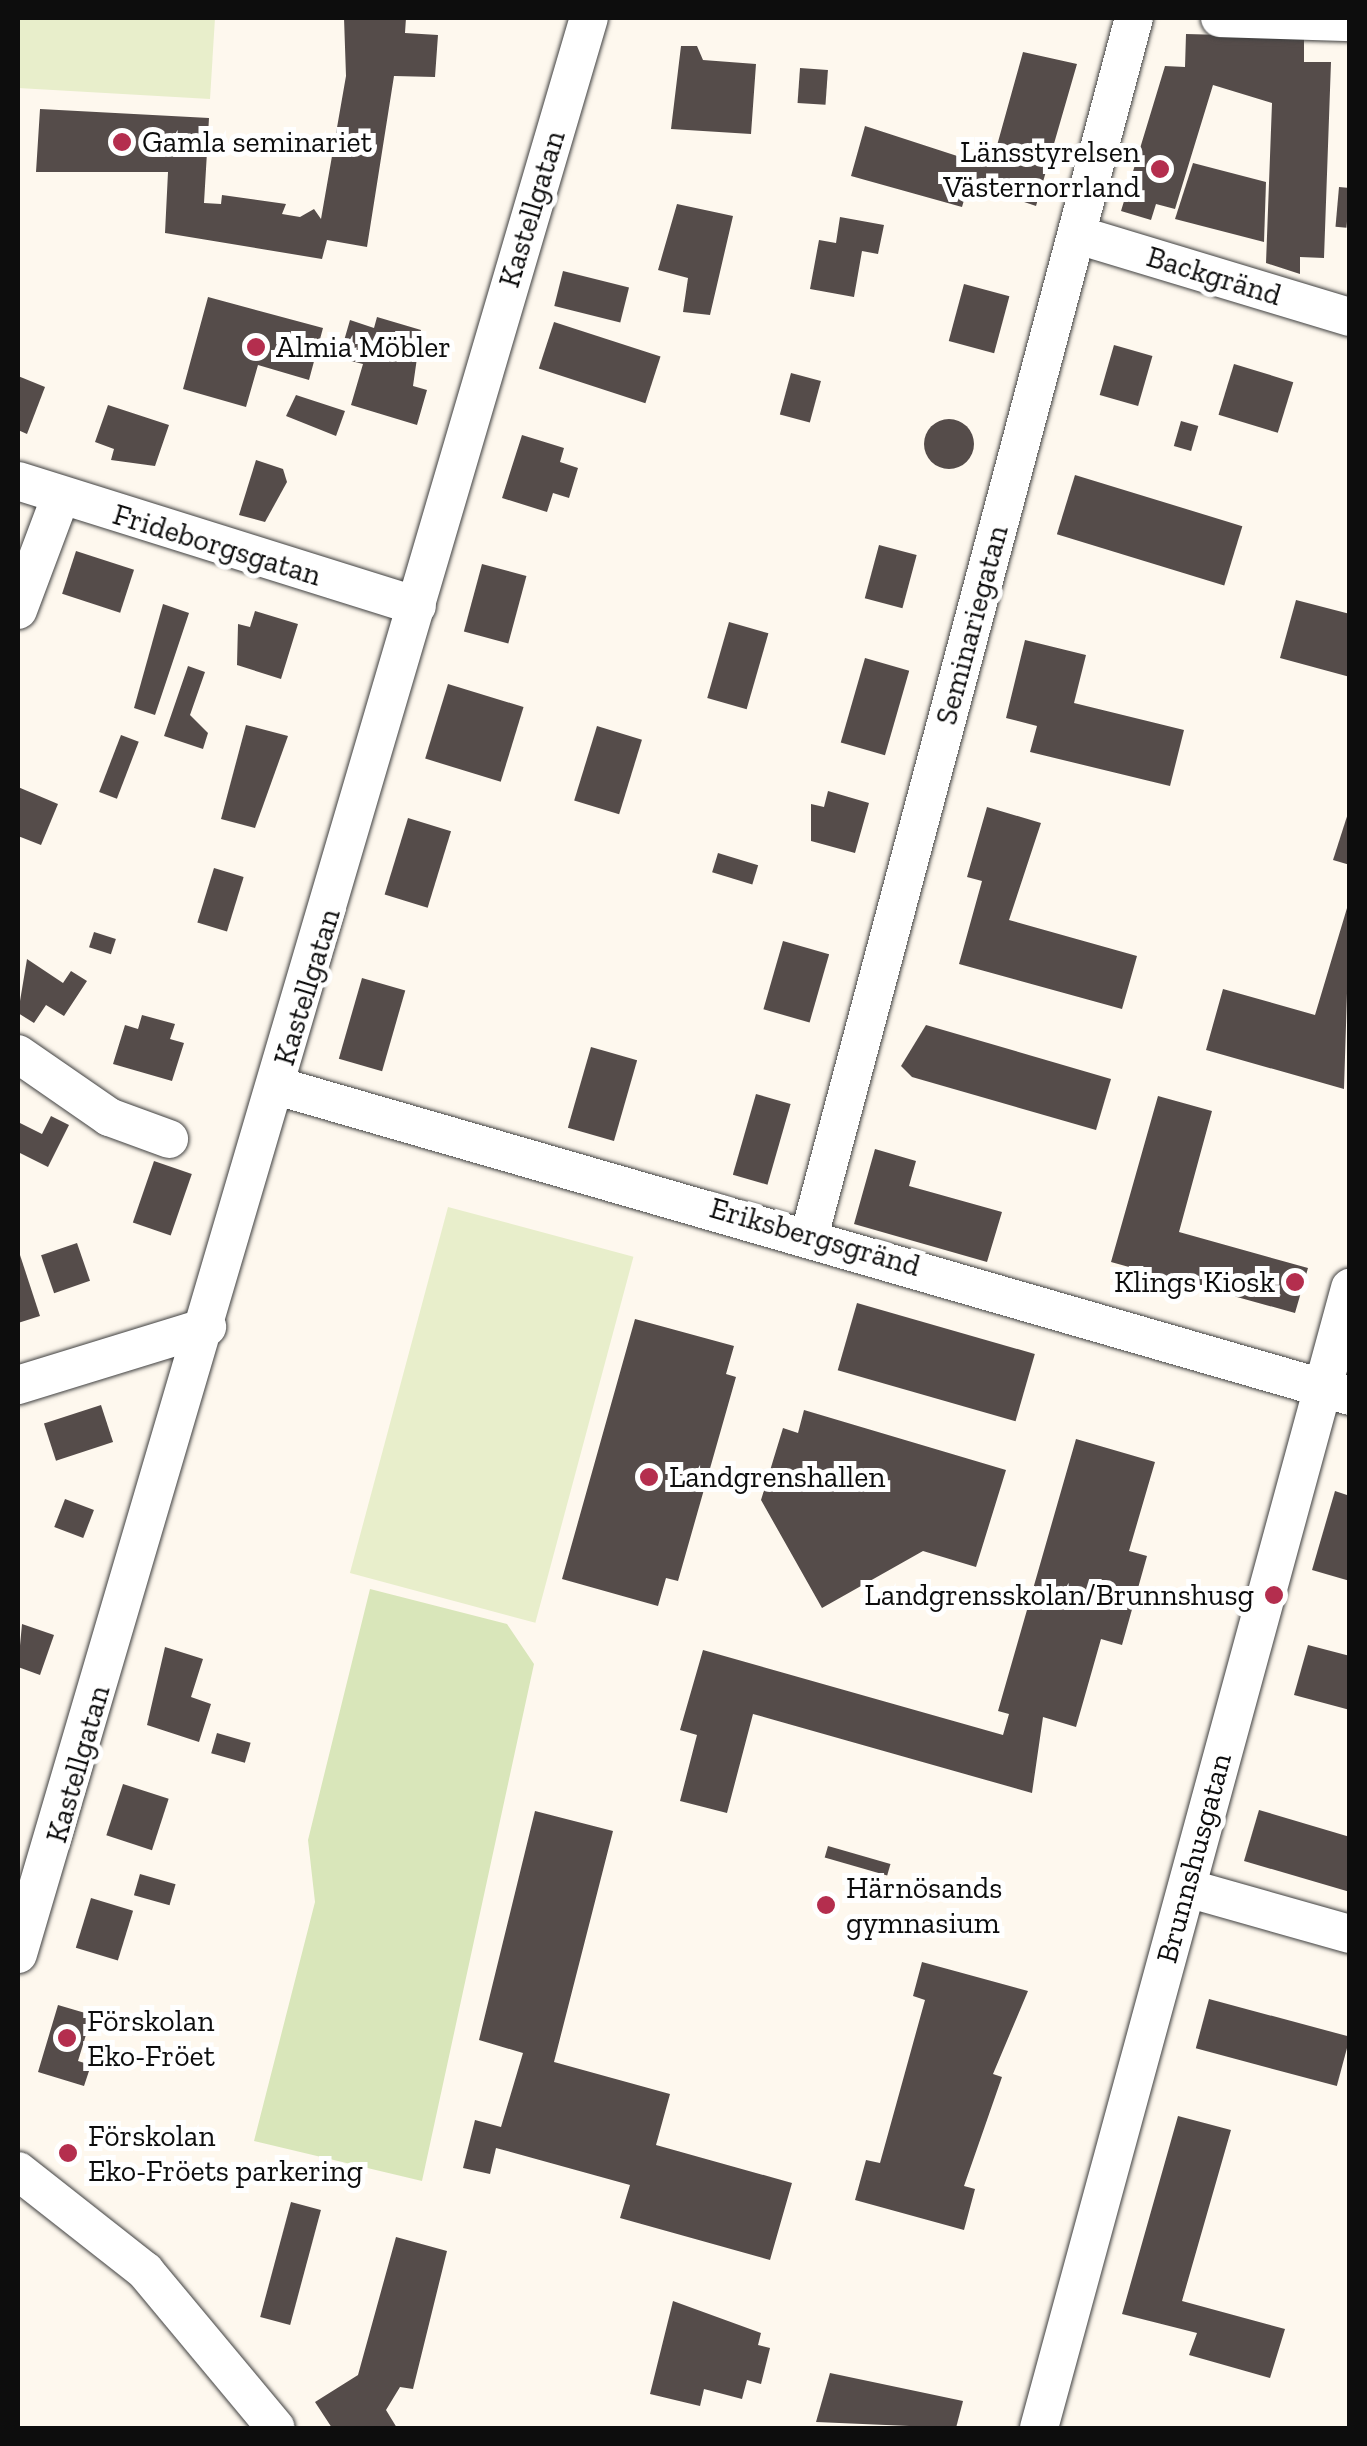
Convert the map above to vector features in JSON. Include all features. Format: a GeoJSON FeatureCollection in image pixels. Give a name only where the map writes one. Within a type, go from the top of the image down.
{"type":"FeatureCollection","features":[{"type":"Feature","properties":{"kind":"street","name":"Kastellgatan"},"geometry":{"type":"LineString","coordinates":[[18,1954],[30,1877],[207,1327],[589,18]]}},
{"type":"Feature","properties":{"kind":"street","name":"Seminariegatan"},"geometry":{"type":"LineString","coordinates":[[810,1234],[1134,18]]}},
{"type":"Feature","properties":{"kind":"street"},"geometry":{"type":"LineString","coordinates":[[1220,18],[1350,22]]}},
{"type":"Feature","properties":{"kind":"street","name":"Backgränd"},"geometry":{"type":"LineString","coordinates":[[1078,235],[1350,317]]}},
{"type":"Feature","properties":{"kind":"street","name":"Frideborgsgatan"},"geometry":{"type":"LineString","coordinates":[[18,482],[417,606]]}},
{"type":"Feature","properties":{"kind":"street"},"geometry":{"type":"LineString","coordinates":[[18,610],[60,498]]}},
{"type":"Feature","properties":{"kind":"street"},"geometry":{"type":"LineString","coordinates":[[18,1054],[109,1118],[169,1138]]}},
{"type":"Feature","properties":{"kind":"street","name":"Eriksbergsgränd"},"geometry":{"type":"LineString","coordinates":[[277,1086],[810,1234],[1337,1393]]}},
{"type":"Feature","properties":{"kind":"street","name":"Brunnshusgatan"},"geometry":{"type":"LineString","coordinates":[[1039,2428],[1186,1888],[1337,1393],[1350,1288]]}},
{"type":"Feature","properties":{"kind":"street"},"geometry":{"type":"LineString","coordinates":[[18,1385],[207,1327]]}},
{"type":"Feature","properties":{"kind":"street"},"geometry":{"type":"LineString","coordinates":[[1186,1888],[1350,1934]]}},
{"type":"Feature","properties":{"kind":"street"},"geometry":{"type":"LineString","coordinates":[[18,2171],[145,2271],[276,2428]]}},
{"type":"Feature","properties":{"kind":"green space"},"geometry":{"type":"Polygon","coordinates":[[[20,18],[215,18],[210,99],[18,88],[20,18]]]}},
{"type":"Feature","properties":{"kind":"green space"},"geometry":{"type":"Polygon","coordinates":[[[448,1207],[633,1257],[535,1623],[350,1573],[448,1207]]]}},
{"type":"Feature","properties":{"kind":"green space"},"geometry":{"type":"Polygon","coordinates":[[[370,1589],[507,1624],[534,1664],[422,2181],[254,2141],[315,1902],[308,1840],[370,1589]]]}},
{"type":"Feature","properties":{"kind":"building","name":"Gamla seminariet"},"geometry":{"type":"Polygon","coordinates":[[[344,18],[406,18],[405,33],[438,35],[435,77],[394,76],[367,247],[327,240],[322,259],[165,233],[168,172],[36,172],[40,109],[209,118],[204,203],[221,204],[222,195],[286,204],[282,214],[300,217],[314,209],[321,219],[346,76],[344,18]]]}},
{"type":"Feature","properties":{"kind":"building"},"geometry":{"type":"Polygon","coordinates":[[[1186,34],[1304,37],[1304,62],[1331,62],[1324,258],[1300,257],[1300,274],[1266,263],[1272,103],[1213,85],[1175,209],[1156,204],[1151,220],[1121,211],[1165,66],[1185,67],[1186,34]]]}},
{"type":"Feature","properties":{"kind":"building"},"geometry":{"type":"Polygon","coordinates":[[[681,46],[697,46],[703,60],[756,64],[751,134],[671,129],[681,46]]]}},
{"type":"Feature","properties":{"kind":"building"},"geometry":{"type":"Polygon","coordinates":[[[1023,52],[1077,64],[1036,206],[969,183],[962,207],[851,176],[865,126],[991,167],[1023,52]]]}},
{"type":"Feature","properties":{"kind":"building"},"geometry":{"type":"Polygon","coordinates":[[[800,68],[828,70],[825,105],[798,103],[800,68]]]}},
{"type":"Feature","properties":{"kind":"building"},"geometry":{"type":"Polygon","coordinates":[[[1193,163],[1266,182],[1264,242],[1175,219],[1193,163]]]}},
{"type":"Feature","properties":{"kind":"building"},"geometry":{"type":"Polygon","coordinates":[[[1339,187],[1350,188],[1346,228],[1336,227],[1339,187]]]}},
{"type":"Feature","properties":{"kind":"building"},"geometry":{"type":"Polygon","coordinates":[[[677,204],[733,216],[710,315],[683,312],[688,278],[658,270],[677,204]]]}},
{"type":"Feature","properties":{"kind":"building"},"geometry":{"type":"Polygon","coordinates":[[[840,217],[884,225],[878,254],[862,251],[854,297],[810,289],[819,240],[836,243],[840,217]]]}},
{"type":"Feature","properties":{"kind":"building"},"geometry":{"type":"Polygon","coordinates":[[[563,271],[629,287],[620,322],[554,306],[563,271]]]}},
{"type":"Feature","properties":{"kind":"building"},"geometry":{"type":"Polygon","coordinates":[[[964,284],[1009,296],[994,353],[949,341],[964,284]]]}},
{"type":"Feature","properties":{"kind":"building","name":"Almia Möbler"},"geometry":{"type":"Polygon","coordinates":[[[208,297],[323,328],[309,380],[258,365],[246,407],[183,389],[208,297]]]}},
{"type":"Feature","properties":{"kind":"building"},"geometry":{"type":"Polygon","coordinates":[[[377,317],[421,330],[413,386],[427,390],[417,425],[351,405],[363,364],[339,358],[350,320],[374,328],[377,317]]]}},
{"type":"Feature","properties":{"kind":"building"},"geometry":{"type":"Polygon","coordinates":[[[554,322],[661,357],[645,403],[539,369],[554,322]]]}},
{"type":"Feature","properties":{"kind":"building"},"geometry":{"type":"Polygon","coordinates":[[[1114,345],[1152,356],[1138,406],[1100,395],[1114,345]]]}},
{"type":"Feature","properties":{"kind":"building"},"geometry":{"type":"Polygon","coordinates":[[[1234,364],[1293,382],[1278,433],[1219,415],[1234,364]]]}},
{"type":"Feature","properties":{"kind":"building"},"geometry":{"type":"Polygon","coordinates":[[[791,373],[821,381],[810,423],[780,415],[791,373]]]}},
{"type":"Feature","properties":{"kind":"building"},"geometry":{"type":"Polygon","coordinates":[[[18,376],[45,387],[27,434],[18,430],[18,376]]]}},
{"type":"Feature","properties":{"kind":"building"},"geometry":{"type":"Polygon","coordinates":[[[296,395],[345,411],[336,436],[286,416],[296,395]]]}},
{"type":"Feature","properties":{"kind":"building"},"geometry":{"type":"Polygon","coordinates":[[[108,405],[169,425],[155,466],[111,460],[114,449],[95,442],[108,405]]]}},
{"type":"Feature","properties":{"kind":"building"},"geometry":{"type":"Polygon","coordinates":[[[949,419],[967,426],[974,444],[967,462],[949,469],[931,462],[924,444],[931,426],[949,419]]]}},
{"type":"Feature","properties":{"kind":"building"},"geometry":{"type":"Polygon","coordinates":[[[1181,421],[1198,426],[1191,451],[1174,446],[1181,421]]]}},
{"type":"Feature","properties":{"kind":"building"},"geometry":{"type":"Polygon","coordinates":[[[522,435],[564,448],[560,462],[578,468],[569,498],[553,493],[547,512],[502,498],[522,435]]]}},
{"type":"Feature","properties":{"kind":"building"},"geometry":{"type":"Polygon","coordinates":[[[256,460],[283,469],[287,482],[265,522],[239,515],[256,460]]]}},
{"type":"Feature","properties":{"kind":"building"},"geometry":{"type":"Polygon","coordinates":[[[1075,475],[1242,526],[1224,585],[1057,534],[1075,475]]]}},
{"type":"Feature","properties":{"kind":"building"},"geometry":{"type":"Polygon","coordinates":[[[879,545],[917,555],[902,608],[865,598],[879,545]]]}},
{"type":"Feature","properties":{"kind":"building"},"geometry":{"type":"Polygon","coordinates":[[[76,551],[134,570],[120,613],[62,594],[76,551]]]}},
{"type":"Feature","properties":{"kind":"building"},"geometry":{"type":"Polygon","coordinates":[[[482,564],[526,576],[508,644],[464,632],[482,564]]]}},
{"type":"Feature","properties":{"kind":"building"},"geometry":{"type":"Polygon","coordinates":[[[1296,600],[1350,614],[1350,677],[1280,658],[1296,600]]]}},
{"type":"Feature","properties":{"kind":"building"},"geometry":{"type":"Polygon","coordinates":[[[163,604],[189,613],[155,715],[134,708],[163,604]]]}},
{"type":"Feature","properties":{"kind":"building"},"geometry":{"type":"Polygon","coordinates":[[[255,611],[298,624],[281,679],[237,665],[238,624],[250,627],[255,611]]]}},
{"type":"Feature","properties":{"kind":"building"},"geometry":{"type":"Polygon","coordinates":[[[729,622],[768,633],[747,709],[707,698],[729,622]]]}},
{"type":"Feature","properties":{"kind":"building"},"geometry":{"type":"Polygon","coordinates":[[[1025,640],[1086,655],[1074,703],[1184,730],[1170,786],[1030,752],[1037,726],[1006,718],[1025,640]]]}},
{"type":"Feature","properties":{"kind":"building"},"geometry":{"type":"Polygon","coordinates":[[[865,658],[909,671],[885,755],[841,743],[865,658]]]}},
{"type":"Feature","properties":{"kind":"building"},"geometry":{"type":"Polygon","coordinates":[[[188,666],[205,672],[190,715],[208,733],[203,749],[164,736],[188,666]]]}},
{"type":"Feature","properties":{"kind":"building"},"geometry":{"type":"Polygon","coordinates":[[[448,684],[524,707],[501,782],[425,759],[448,684]]]}},
{"type":"Feature","properties":{"kind":"building"},"geometry":{"type":"Polygon","coordinates":[[[246,725],[288,736],[255,828],[221,819],[246,725]]]}},
{"type":"Feature","properties":{"kind":"building"},"geometry":{"type":"Polygon","coordinates":[[[597,726],[642,740],[619,814],[574,801],[597,726]]]}},
{"type":"Feature","properties":{"kind":"building"},"geometry":{"type":"Polygon","coordinates":[[[121,735],[139,742],[117,799],[99,792],[121,735]]]}},
{"type":"Feature","properties":{"kind":"building"},"geometry":{"type":"Polygon","coordinates":[[[18,787],[58,804],[41,845],[18,836],[18,787]]]}},
{"type":"Feature","properties":{"kind":"building"},"geometry":{"type":"Polygon","coordinates":[[[828,791],[869,803],[855,853],[811,841],[811,804],[824,807],[828,791]]]}},
{"type":"Feature","properties":{"kind":"building"},"geometry":{"type":"Polygon","coordinates":[[[987,807],[1041,823],[1009,920],[1137,956],[1122,1009],[959,964],[982,881],[967,877],[987,807]]]}},
{"type":"Feature","properties":{"kind":"building"},"geometry":{"type":"Polygon","coordinates":[[[1350,807],[1350,865],[1333,860],[1350,807]]]}},
{"type":"Feature","properties":{"kind":"building"},"geometry":{"type":"Polygon","coordinates":[[[408,818],[451,831],[428,908],[385,895],[408,818]]]}},
{"type":"Feature","properties":{"kind":"building"},"geometry":{"type":"Polygon","coordinates":[[[718,853],[758,865],[752,884],[712,872],[718,853]]]}},
{"type":"Feature","properties":{"kind":"building"},"geometry":{"type":"Polygon","coordinates":[[[214,868],[244,877],[227,932],[197,923],[214,868]]]}},
{"type":"Feature","properties":{"kind":"building"},"geometry":{"type":"Polygon","coordinates":[[[1350,898],[1344,1089],[1206,1050],[1223,989],[1315,1015],[1350,898]]]}},
{"type":"Feature","properties":{"kind":"building"},"geometry":{"type":"Polygon","coordinates":[[[94,932],[116,939],[111,954],[89,947],[94,932]]]}},
{"type":"Feature","properties":{"kind":"building"},"geometry":{"type":"Polygon","coordinates":[[[783,941],[829,954],[810,1022],[763,1009],[783,941]]]}},
{"type":"Feature","properties":{"kind":"building"},"geometry":{"type":"Polygon","coordinates":[[[27,959],[63,983],[71,971],[87,981],[64,1016],[46,1005],[34,1023],[18,1013],[27,959]]]}},
{"type":"Feature","properties":{"kind":"building"},"geometry":{"type":"Polygon","coordinates":[[[362,978],[405,990],[382,1071],[339,1059],[362,978]]]}},
{"type":"Feature","properties":{"kind":"building"},"geometry":{"type":"Polygon","coordinates":[[[142,1015],[175,1024],[170,1039],[184,1043],[172,1081],[113,1064],[125,1025],[138,1029],[142,1015]]]}},
{"type":"Feature","properties":{"kind":"building"},"geometry":{"type":"Polygon","coordinates":[[[926,1025],[1111,1079],[1096,1130],[912,1077],[901,1066],[926,1025]]]}},
{"type":"Feature","properties":{"kind":"building"},"geometry":{"type":"Polygon","coordinates":[[[591,1047],[637,1060],[614,1141],[568,1128],[591,1047]]]}},
{"type":"Feature","properties":{"kind":"building"},"geometry":{"type":"Polygon","coordinates":[[[756,1094],[791,1104],[767,1185],[733,1175],[756,1094]]]}},
{"type":"Feature","properties":{"kind":"building"},"geometry":{"type":"Polygon","coordinates":[[[1158,1096],[1212,1111],[1179,1232],[1308,1268],[1295,1313],[1111,1262],[1158,1096]]]}},
{"type":"Feature","properties":{"kind":"building"},"geometry":{"type":"Polygon","coordinates":[[[51,1116],[69,1125],[48,1167],[18,1152],[18,1122],[42,1134],[51,1116]]]}},
{"type":"Feature","properties":{"kind":"building"},"geometry":{"type":"Polygon","coordinates":[[[875,1149],[916,1161],[909,1186],[1002,1212],[987,1262],[854,1224],[875,1149]]]}},
{"type":"Feature","properties":{"kind":"building"},"geometry":{"type":"Polygon","coordinates":[[[154,1161],[192,1174],[171,1235],[133,1222],[154,1161]]]}},
{"type":"Feature","properties":{"kind":"building"},"geometry":{"type":"Polygon","coordinates":[[[77,1243],[90,1281],[54,1293],[41,1255],[77,1243]]]}},
{"type":"Feature","properties":{"kind":"building"},"geometry":{"type":"Polygon","coordinates":[[[18,1249],[40,1316],[18,1323],[18,1249]]]}},
{"type":"Feature","properties":{"kind":"building"},"geometry":{"type":"Polygon","coordinates":[[[857,1303],[1035,1354],[1016,1421],[838,1370],[857,1303]]]}},
{"type":"Feature","properties":{"kind":"building","name":"Landgrenshallen"},"geometry":{"type":"Polygon","coordinates":[[[635,1319],[734,1346],[726,1374],[736,1377],[678,1581],[666,1578],[658,1606],[562,1579],[635,1319]]]}},
{"type":"Feature","properties":{"kind":"building"},"geometry":{"type":"Polygon","coordinates":[[[101,1405],[113,1442],[56,1461],[44,1424],[101,1405]]]}},
{"type":"Feature","properties":{"kind":"building"},"geometry":{"type":"Polygon","coordinates":[[[804,1410],[1006,1470],[976,1567],[923,1551],[822,1608],[761,1500],[783,1428],[798,1433],[804,1410]]]}},
{"type":"Feature","properties":{"kind":"building"},"geometry":{"type":"Polygon","coordinates":[[[1076,1439],[1155,1462],[1129,1551],[1147,1556],[1122,1645],[1101,1639],[1076,1727],[1043,1717],[1032,1793],[753,1714],[727,1813],[680,1801],[697,1735],[680,1730],[703,1650],[1003,1735],[1009,1714],[998,1711],[1076,1439]]]}},
{"type":"Feature","properties":{"kind":"building"},"geometry":{"type":"Polygon","coordinates":[[[1335,1491],[1350,1496],[1350,1581],[1312,1570],[1335,1491]]]}},
{"type":"Feature","properties":{"kind":"building"},"geometry":{"type":"Polygon","coordinates":[[[65,1499],[94,1510],[83,1538],[54,1527],[65,1499]]]}},
{"type":"Feature","properties":{"kind":"building"},"geometry":{"type":"Polygon","coordinates":[[[22,1624],[54,1635],[40,1675],[18,1667],[22,1624]]]}},
{"type":"Feature","properties":{"kind":"building"},"geometry":{"type":"Polygon","coordinates":[[[1308,1645],[1350,1656],[1350,1710],[1294,1695],[1308,1645]]]}},
{"type":"Feature","properties":{"kind":"building"},"geometry":{"type":"Polygon","coordinates":[[[165,1647],[203,1659],[191,1697],[211,1704],[199,1742],[147,1725],[165,1647]]]}},
{"type":"Feature","properties":{"kind":"building"},"geometry":{"type":"Polygon","coordinates":[[[217,1733],[251,1743],[245,1763],[211,1753],[217,1733]]]}},
{"type":"Feature","properties":{"kind":"building"},"geometry":{"type":"Polygon","coordinates":[[[123,1784],[169,1799],[152,1850],[106,1835],[123,1784]]]}},
{"type":"Feature","properties":{"kind":"building"},"geometry":{"type":"Polygon","coordinates":[[[1259,1810],[1350,1837],[1350,1892],[1244,1861],[1259,1810]]]}},
{"type":"Feature","properties":{"kind":"building"},"geometry":{"type":"Polygon","coordinates":[[[535,1811],[613,1831],[554,2062],[670,2094],[656,2145],[792,2183],[770,2260],[620,2218],[630,2185],[496,2148],[490,2174],[463,2168],[475,2120],[501,2127],[523,2053],[479,2040],[535,1811]]]}},
{"type":"Feature","properties":{"kind":"building"},"geometry":{"type":"Polygon","coordinates":[[[828,1846],[890,1864],[887,1875],[825,1858],[828,1846]]]}},
{"type":"Feature","properties":{"kind":"building"},"geometry":{"type":"Polygon","coordinates":[[[140,1874],[176,1884],[170,1905],[134,1895],[140,1874]]]}},
{"type":"Feature","properties":{"kind":"building"},"geometry":{"type":"Polygon","coordinates":[[[91,1898],[133,1911],[118,1961],[76,1948],[91,1898]]]}},
{"type":"Feature","properties":{"kind":"building"},"geometry":{"type":"Polygon","coordinates":[[[922,1962],[1028,1991],[993,2074],[1002,2077],[964,2186],[975,2189],[964,2230],[855,2200],[866,2160],[880,2163],[925,2000],[913,1996],[922,1962]]]}},
{"type":"Feature","properties":{"kind":"building"},"geometry":{"type":"Polygon","coordinates":[[[1209,1999],[1350,2037],[1337,2086],[1196,2048],[1209,1999]]]}},
{"type":"Feature","properties":{"kind":"building","name":"Förskolan Eko-Fröet"},"geometry":{"type":"Polygon","coordinates":[[[58,2005],[92,2015],[78,2061],[91,2065],[84,2086],[38,2072],[58,2005]]]}},
{"type":"Feature","properties":{"kind":"building"},"geometry":{"type":"Polygon","coordinates":[[[1178,2116],[1231,2130],[1182,2301],[1285,2329],[1270,2378],[1189,2355],[1197,2333],[1122,2314],[1178,2116]]]}},
{"type":"Feature","properties":{"kind":"building"},"geometry":{"type":"Polygon","coordinates":[[[291,2202],[321,2210],[290,2325],[260,2317],[291,2202]]]}},
{"type":"Feature","properties":{"kind":"building"},"geometry":{"type":"Polygon","coordinates":[[[396,2237],[447,2251],[413,2389],[400,2387],[386,2410],[397,2428],[332,2428],[315,2402],[358,2375],[396,2237]]]}},
{"type":"Feature","properties":{"kind":"building"},"geometry":{"type":"Polygon","coordinates":[[[673,2301],[761,2333],[758,2345],[770,2348],[761,2384],[747,2380],[742,2399],[704,2389],[700,2406],[650,2394],[673,2301]]]}},
{"type":"Feature","properties":{"kind":"building"},"geometry":{"type":"Polygon","coordinates":[[[830,2373],[963,2401],[956,2428],[816,2422],[830,2373]]]}},
{"type":"Feature","properties":{"kind":"place","name":"Gamla seminariet"},"geometry":{"type":"Point","coordinates":[122,142]}},
{"type":"Feature","properties":{"kind":"place","name":"Länsstyrelsen Västernorrland"},"geometry":{"type":"Point","coordinates":[1160,169]}},
{"type":"Feature","properties":{"kind":"place","name":"Almia Möbler"},"geometry":{"type":"Point","coordinates":[256,347]}},
{"type":"Feature","properties":{"kind":"place","name":"Klings Kiosk"},"geometry":{"type":"Point","coordinates":[1295,1282]}},
{"type":"Feature","properties":{"kind":"place","name":"Landgrenshallen"},"geometry":{"type":"Point","coordinates":[649,1477]}},
{"type":"Feature","properties":{"kind":"place","name":"Landgrensskolan/Brunnshusg"},"geometry":{"type":"Point","coordinates":[1274,1595]}},
{"type":"Feature","properties":{"kind":"place","name":"Härnösands gymnasium"},"geometry":{"type":"Point","coordinates":[826,1905]}},
{"type":"Feature","properties":{"kind":"place","name":"Förskolan Eko-Fröet"},"geometry":{"type":"Point","coordinates":[67,2038]}},
{"type":"Feature","properties":{"kind":"place","name":"Förskolan Eko-Fröets parkering"},"geometry":{"type":"Point","coordinates":[68,2153]}}]}
